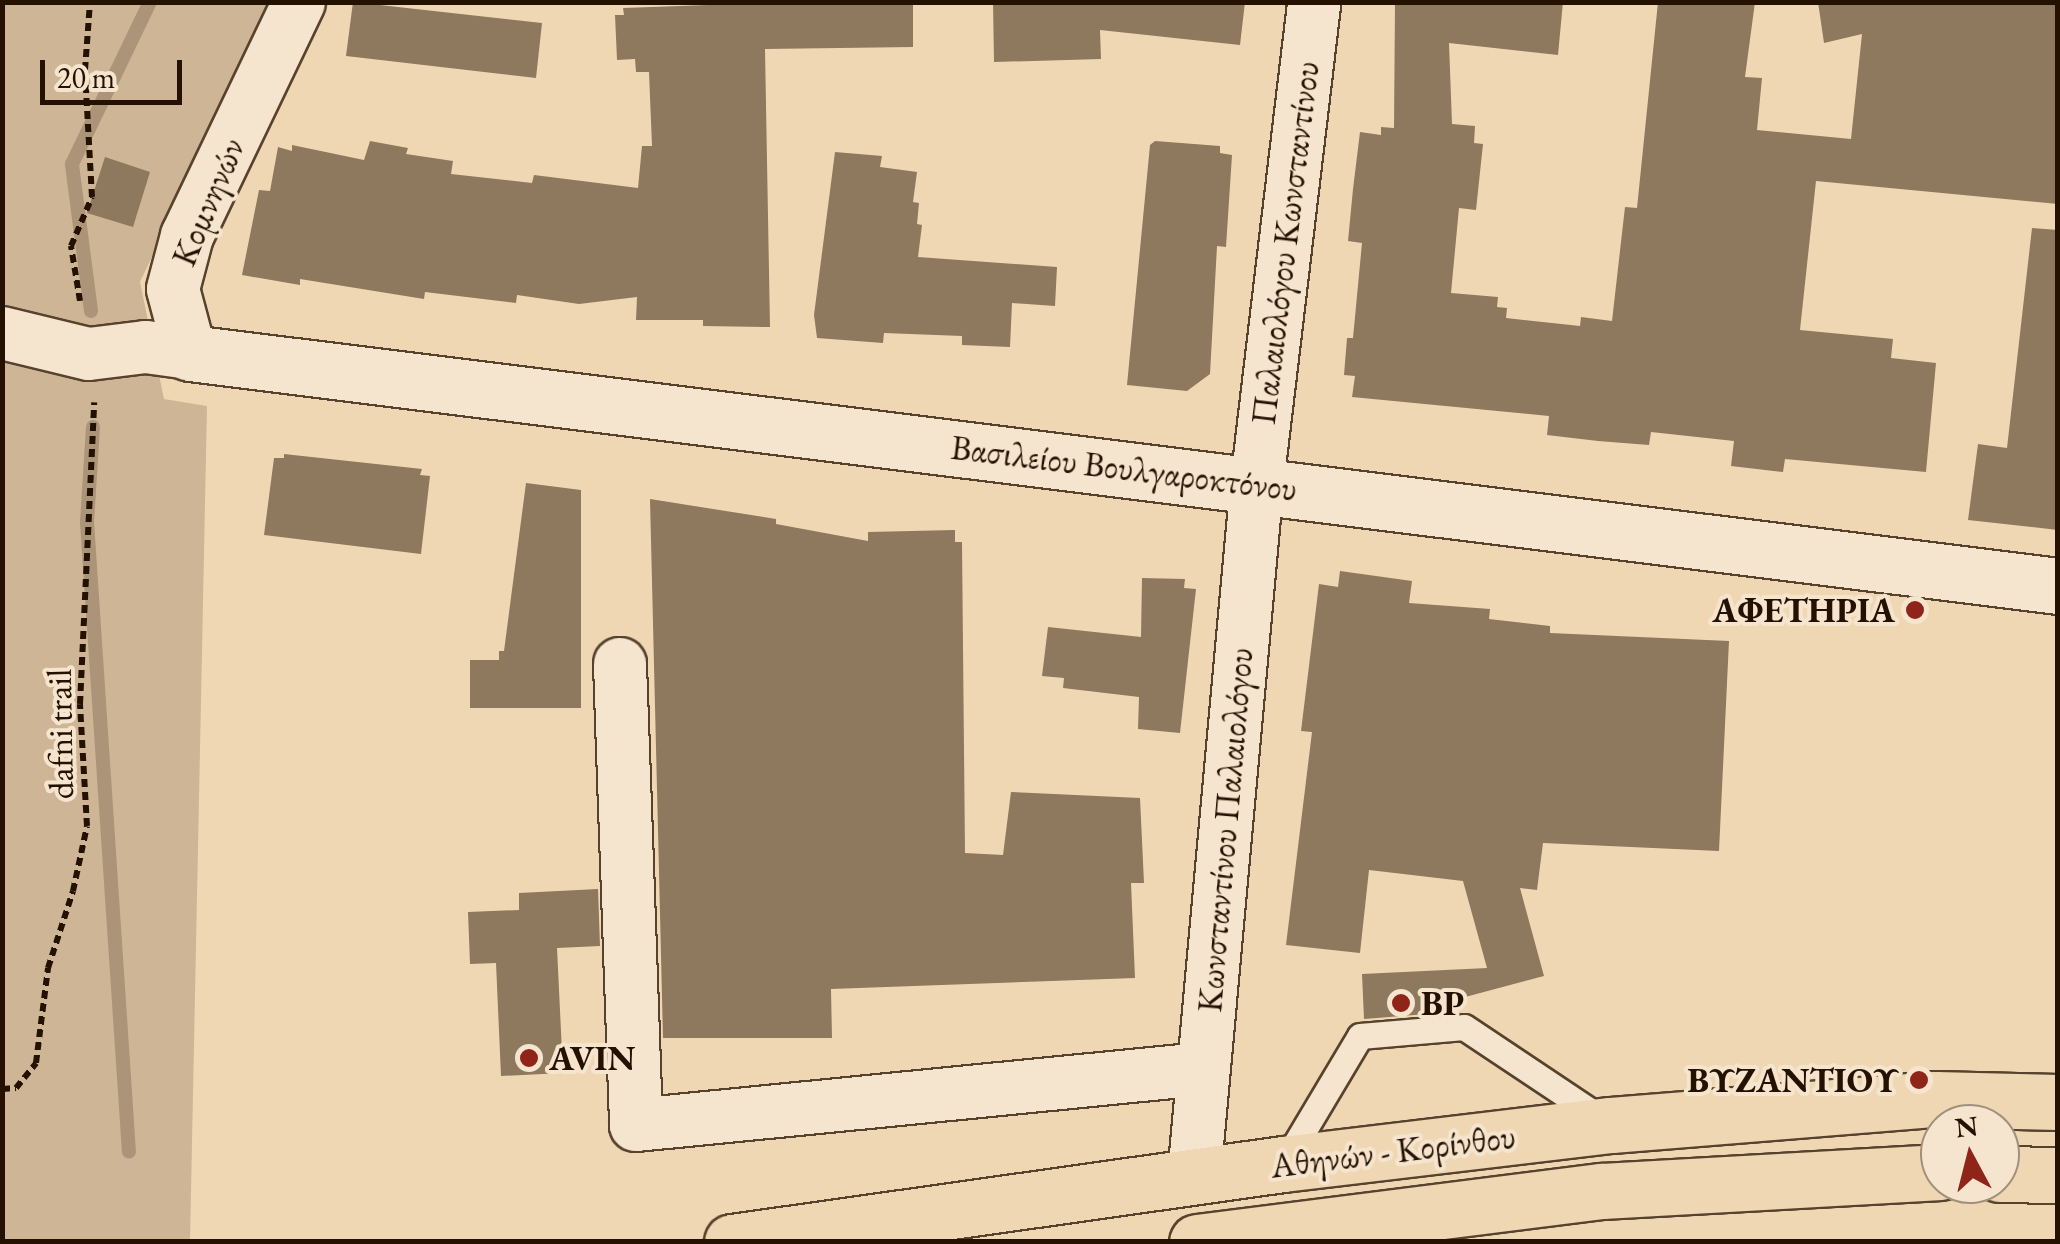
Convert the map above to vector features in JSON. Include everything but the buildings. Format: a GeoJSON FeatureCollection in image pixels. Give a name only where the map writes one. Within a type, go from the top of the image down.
{"type":"FeatureCollection","features":[{"type":"Feature","properties":{"kind":"highway","name":"Αθηνών - Κορίνθου"},"geometry":{"type":"LineString","coordinates":[[732,1242],[1283,1164],[1610,1125],[1935,1099],[2058,1102]]}},
{"type":"Feature","properties":{"kind":"highway","name":"Αθηνών - Κορίνθου"},"geometry":{"type":"LineString","coordinates":[[1198,1242],[1602,1191],[1920,1173]]}},
{"type":"Feature","properties":{"kind":"highway"},"geometry":{"type":"LineString","coordinates":[[2020,1174],[2058,1175]]}},
{"type":"Feature","properties":{"kind":"street","name":"Κομνηνών"},"geometry":{"type":"LineString","coordinates":[[190,353],[173,290],[186,236],[299,2]]}},
{"type":"Feature","properties":{"kind":"street","name":"Παλαιολόγου Κωνσταντίνου"},"geometry":{"type":"LineString","coordinates":[[1257,483],[1314,2]]}},
{"type":"Feature","properties":{"kind":"street"},"geometry":{"type":"LineString","coordinates":[[2,333],[89,354],[146,347],[190,353]]}},
{"type":"Feature","properties":{"kind":"street","name":"Βασιλείου Βουλγαροκτόνου"},"geometry":{"type":"LineString","coordinates":[[190,353],[1257,483],[2058,586]]}},
{"type":"Feature","properties":{"kind":"street","name":"Κωνσταντίνου Παλαιολόγου"},"geometry":{"type":"LineString","coordinates":[[1194,1177],[1257,483]]}},
{"type":"Feature","properties":{"kind":"street"},"geometry":{"type":"LineString","coordinates":[[620,664],[636,1125],[1202,1068]]}},
{"type":"Feature","properties":{"kind":"lane"},"geometry":{"type":"LineString","coordinates":[[1283,1164],[1360,1036],[1464,1027],[1610,1125]]}},
{"type":"Feature","properties":{"kind":"path","name":"dafni trail"},"geometry":{"type":"LineString","coordinates":[[2,1089],[16,1088],[36,1063],[48,968],[73,891],[87,826],[80,704],[93,439],[89,354],[71,246],[92,197],[85,70],[90,2]]}},
{"type":"Feature","properties":{"kind":"shaded area"},"geometry":{"type":"Polygon","coordinates":[[[2,3],[272,3],[140,282],[164,399],[207,406],[190,1241],[3,1241],[2,3]]]}},
{"type":"Feature","properties":{"kind":"waterway"},"geometry":{"type":"LineString","coordinates":[[91,311],[72,164],[150,2]]}},
{"type":"Feature","properties":{"kind":"waterway"},"geometry":{"type":"LineString","coordinates":[[93,427],[87,522],[129,1152]]}},
{"type":"Feature","properties":{"kind":"place","name":"ΑΦΕΤΗΡΙΑ"},"geometry":{"type":"Point","coordinates":[1915,610]}},
{"type":"Feature","properties":{"kind":"place","name":"BP"},"geometry":{"type":"Point","coordinates":[1401,1003]}},
{"type":"Feature","properties":{"kind":"place","name":"AVIN"},"geometry":{"type":"Point","coordinates":[529,1058]}},
{"type":"Feature","properties":{"kind":"place","name":"ΒΥΖΑΝΤΙΟΥ"},"geometry":{"type":"Point","coordinates":[1919,1080]}}]}
